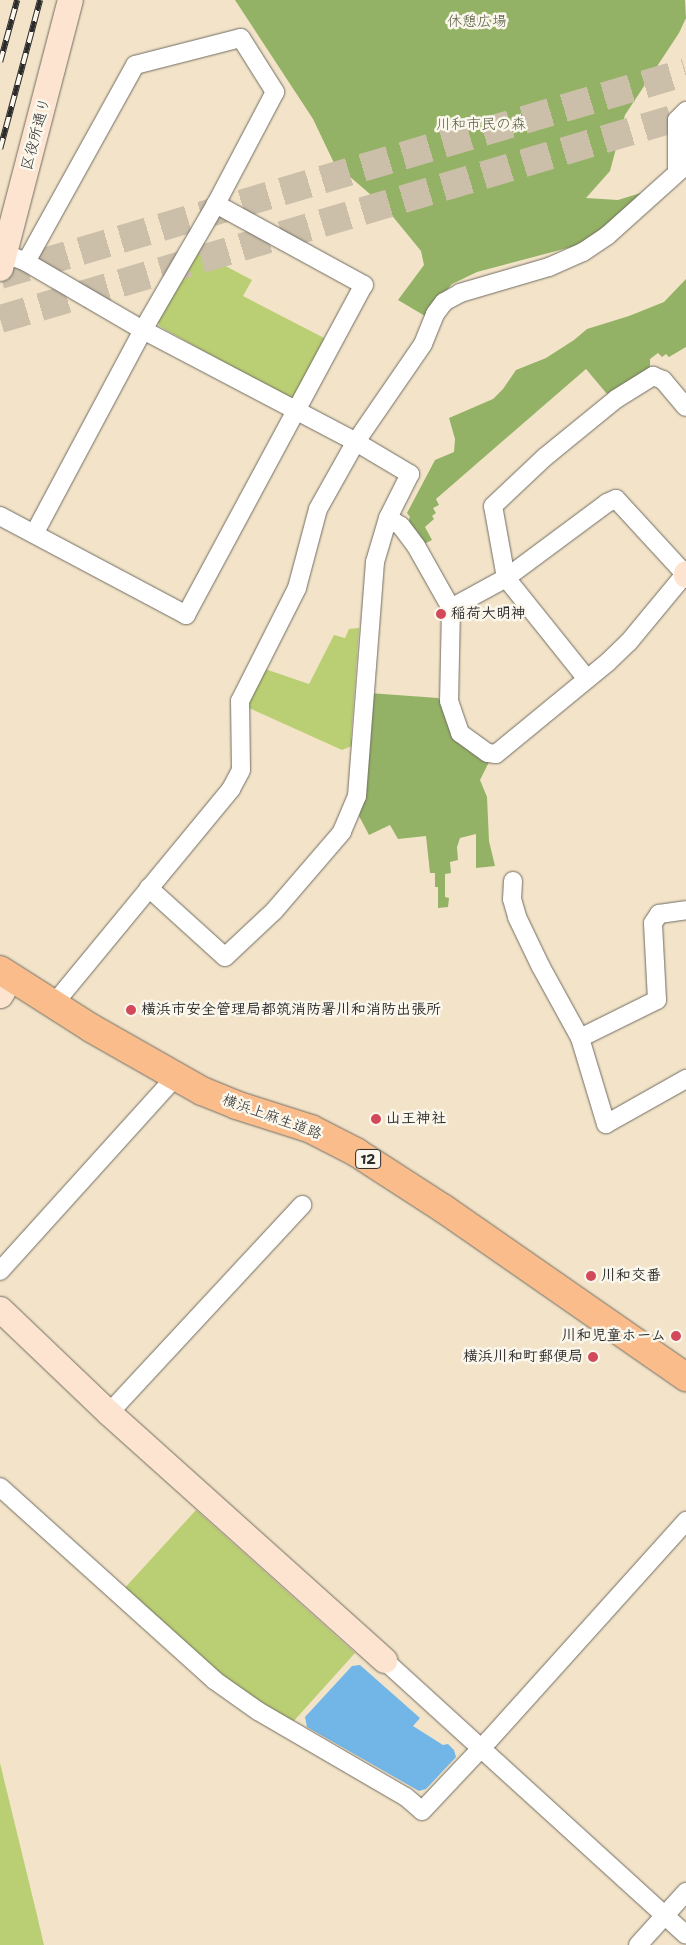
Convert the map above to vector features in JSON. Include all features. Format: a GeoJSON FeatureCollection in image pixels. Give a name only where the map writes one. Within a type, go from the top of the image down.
{"type":"FeatureCollection","features":[{"type":"Feature","properties":{"kind":"main road","name":"横浜上麻生道路"},"geometry":{"type":"LineString","coordinates":[[4,981],[53,1005],[175,1077],[236,1105],[311,1129],[356,1152],[444,1209],[686,1377]]}},
{"type":"Feature","properties":{"kind":"street","name":"区役所通り"},"geometry":{"type":"LineString","coordinates":[[7,259],[70,0]]}},
{"type":"Feature","properties":{"kind":"street"},"geometry":{"type":"LineString","coordinates":[[34,534],[143,330],[216,204],[275,92],[241,38],[135,66],[7,259],[143,330],[296,411],[410,474],[388,518],[376,562],[357,796],[342,832],[274,910],[225,958],[149,888]]}},
{"type":"Feature","properties":{"kind":"street"},"geometry":{"type":"LineString","coordinates":[[53,1005],[231,790],[241,770],[240,701],[297,588],[318,509],[355,443],[423,344],[435,314],[444,302],[460,293],[549,267],[583,252],[608,235],[682,168],[676,120],[686,112]]}},
{"type":"Feature","properties":{"kind":"street"},"geometry":{"type":"LineString","coordinates":[[0,516],[186,615],[364,285],[216,204]]}},
{"type":"Feature","properties":{"kind":"street"},"geometry":{"type":"LineString","coordinates":[[587,679],[506,578],[493,506],[545,457],[616,399],[653,376],[663,380],[686,407]]}},
{"type":"Feature","properties":{"kind":"street"},"geometry":{"type":"LineString","coordinates":[[388,518],[401,526],[416,546],[451,608],[449,701],[460,733],[488,753],[496,754],[628,643],[686,574],[616,499],[506,578],[451,608]]}},
{"type":"Feature","properties":{"kind":"street"},"geometry":{"type":"LineString","coordinates":[[513,881],[512,899],[517,918],[541,967],[580,1038],[606,1124],[686,1079]]}},
{"type":"Feature","properties":{"kind":"street"},"geometry":{"type":"LineString","coordinates":[[580,1038],[657,1000],[653,923],[659,914],[686,910]]}},
{"type":"Feature","properties":{"kind":"street"},"geometry":{"type":"LineString","coordinates":[[0,1271],[175,1077]]}},
{"type":"Feature","properties":{"kind":"street"},"geometry":{"type":"LineString","coordinates":[[109,1412],[302,1205]]}},
{"type":"Feature","properties":{"kind":"street"},"geometry":{"type":"LineString","coordinates":[[0,1309],[109,1412],[686,1934]]}},
{"type":"Feature","properties":{"kind":"street"},"geometry":{"type":"LineString","coordinates":[[0,1487],[214,1680],[258,1711],[406,1798],[422,1811],[686,1520]]}},
{"type":"Feature","properties":{"kind":"street"},"geometry":{"type":"LineString","coordinates":[[638,1945],[686,1892]]}},
{"type":"Feature","properties":{"kind":"green space","name":"川和市民の森"},"geometry":{"type":"Polygon","coordinates":[[[235,0],[685,0],[686,18],[679,33],[625,115],[610,171],[586,198],[618,200],[644,192],[604,230],[575,246],[477,272],[452,284],[425,316],[398,300],[424,265],[421,251],[385,207],[334,163],[313,119],[235,0]]]}},
{"type":"Feature","properties":{"kind":"green space"},"geometry":{"type":"Polygon","coordinates":[[[195,250],[252,280],[243,296],[328,340],[298,395],[287,398],[159,326],[157,318],[195,250]]]}},
{"type":"Feature","properties":{"kind":"green space"},"geometry":{"type":"Polygon","coordinates":[[[686,279],[686,347],[669,357],[666,354],[662,357],[658,353],[650,359],[650,370],[607,394],[586,369],[436,499],[439,505],[433,508],[436,513],[432,516],[434,519],[425,527],[432,540],[424,544],[417,531],[408,522],[410,517],[407,513],[435,460],[454,452],[455,439],[449,418],[493,399],[503,389],[516,370],[546,358],[587,329],[629,316],[664,302],[686,279]]]}},
{"type":"Feature","properties":{"kind":"green space"},"geometry":{"type":"Polygon","coordinates":[[[359,628],[351,738],[354,745],[342,750],[247,707],[265,669],[309,684],[334,635],[345,638],[349,629],[359,628]]]}},
{"type":"Feature","properties":{"kind":"green space"},"geometry":{"type":"Polygon","coordinates":[[[369,693],[438,698],[491,758],[480,780],[487,797],[489,841],[495,866],[476,868],[476,834],[460,838],[457,847],[458,860],[450,862],[451,873],[445,874],[445,897],[449,898],[448,907],[438,908],[438,887],[435,887],[435,873],[430,873],[426,836],[398,839],[390,825],[369,835],[359,816],[363,802],[369,693]]]}},
{"type":"Feature","properties":{"kind":"green space"},"geometry":{"type":"Polygon","coordinates":[[[196,1510],[355,1653],[292,1723],[239,1690],[122,1591],[196,1510]]]}},
{"type":"Feature","properties":{"kind":"green space"},"geometry":{"type":"Polygon","coordinates":[[[0,1763],[36,1911],[44,1945],[0,1945],[0,1763]]]}},
{"type":"Feature","properties":{"kind":"water"},"geometry":{"type":"Polygon","coordinates":[[[360,1665],[420,1718],[413,1726],[443,1745],[448,1744],[454,1750],[456,1757],[426,1789],[419,1791],[307,1727],[305,1717],[352,1666],[360,1665]]]}},
{"type":"Feature","properties":{"kind":"tunnel"},"geometry":{"type":"LineString","coordinates":[[0,275],[686,72]]}},
{"type":"Feature","properties":{"kind":"tunnel"},"geometry":{"type":"LineString","coordinates":[[0,319],[686,115]]}},
{"type":"Feature","properties":{"kind":"railway"},"geometry":{"type":"LineString","coordinates":[[0,62],[17,0]]}},
{"type":"Feature","properties":{"kind":"railway"},"geometry":{"type":"LineString","coordinates":[[0,149],[40,0]]}},
{"type":"Feature","properties":{"kind":"place","name":"稲荷大明神"},"geometry":{"type":"Point","coordinates":[441,614]}},
{"type":"Feature","properties":{"kind":"place","name":"横浜市安全管理局都筑消防署川和消防出張所"},"geometry":{"type":"Point","coordinates":[131,1010]}},
{"type":"Feature","properties":{"kind":"place","name":"山王神社"},"geometry":{"type":"Point","coordinates":[376,1119]}},
{"type":"Feature","properties":{"kind":"place","name":"川和交番"},"geometry":{"type":"Point","coordinates":[591,1276]}},
{"type":"Feature","properties":{"kind":"place","name":"川和児童ホーム"},"geometry":{"type":"Point","coordinates":[676,1336]}},
{"type":"Feature","properties":{"kind":"place","name":"横浜川和町郵便局"},"geometry":{"type":"Point","coordinates":[593,1357]}},
{"type":"Feature","properties":{"kind":"park label","name":"休憩広場"},"geometry":{"type":"Point","coordinates":[477,22]}}]}
